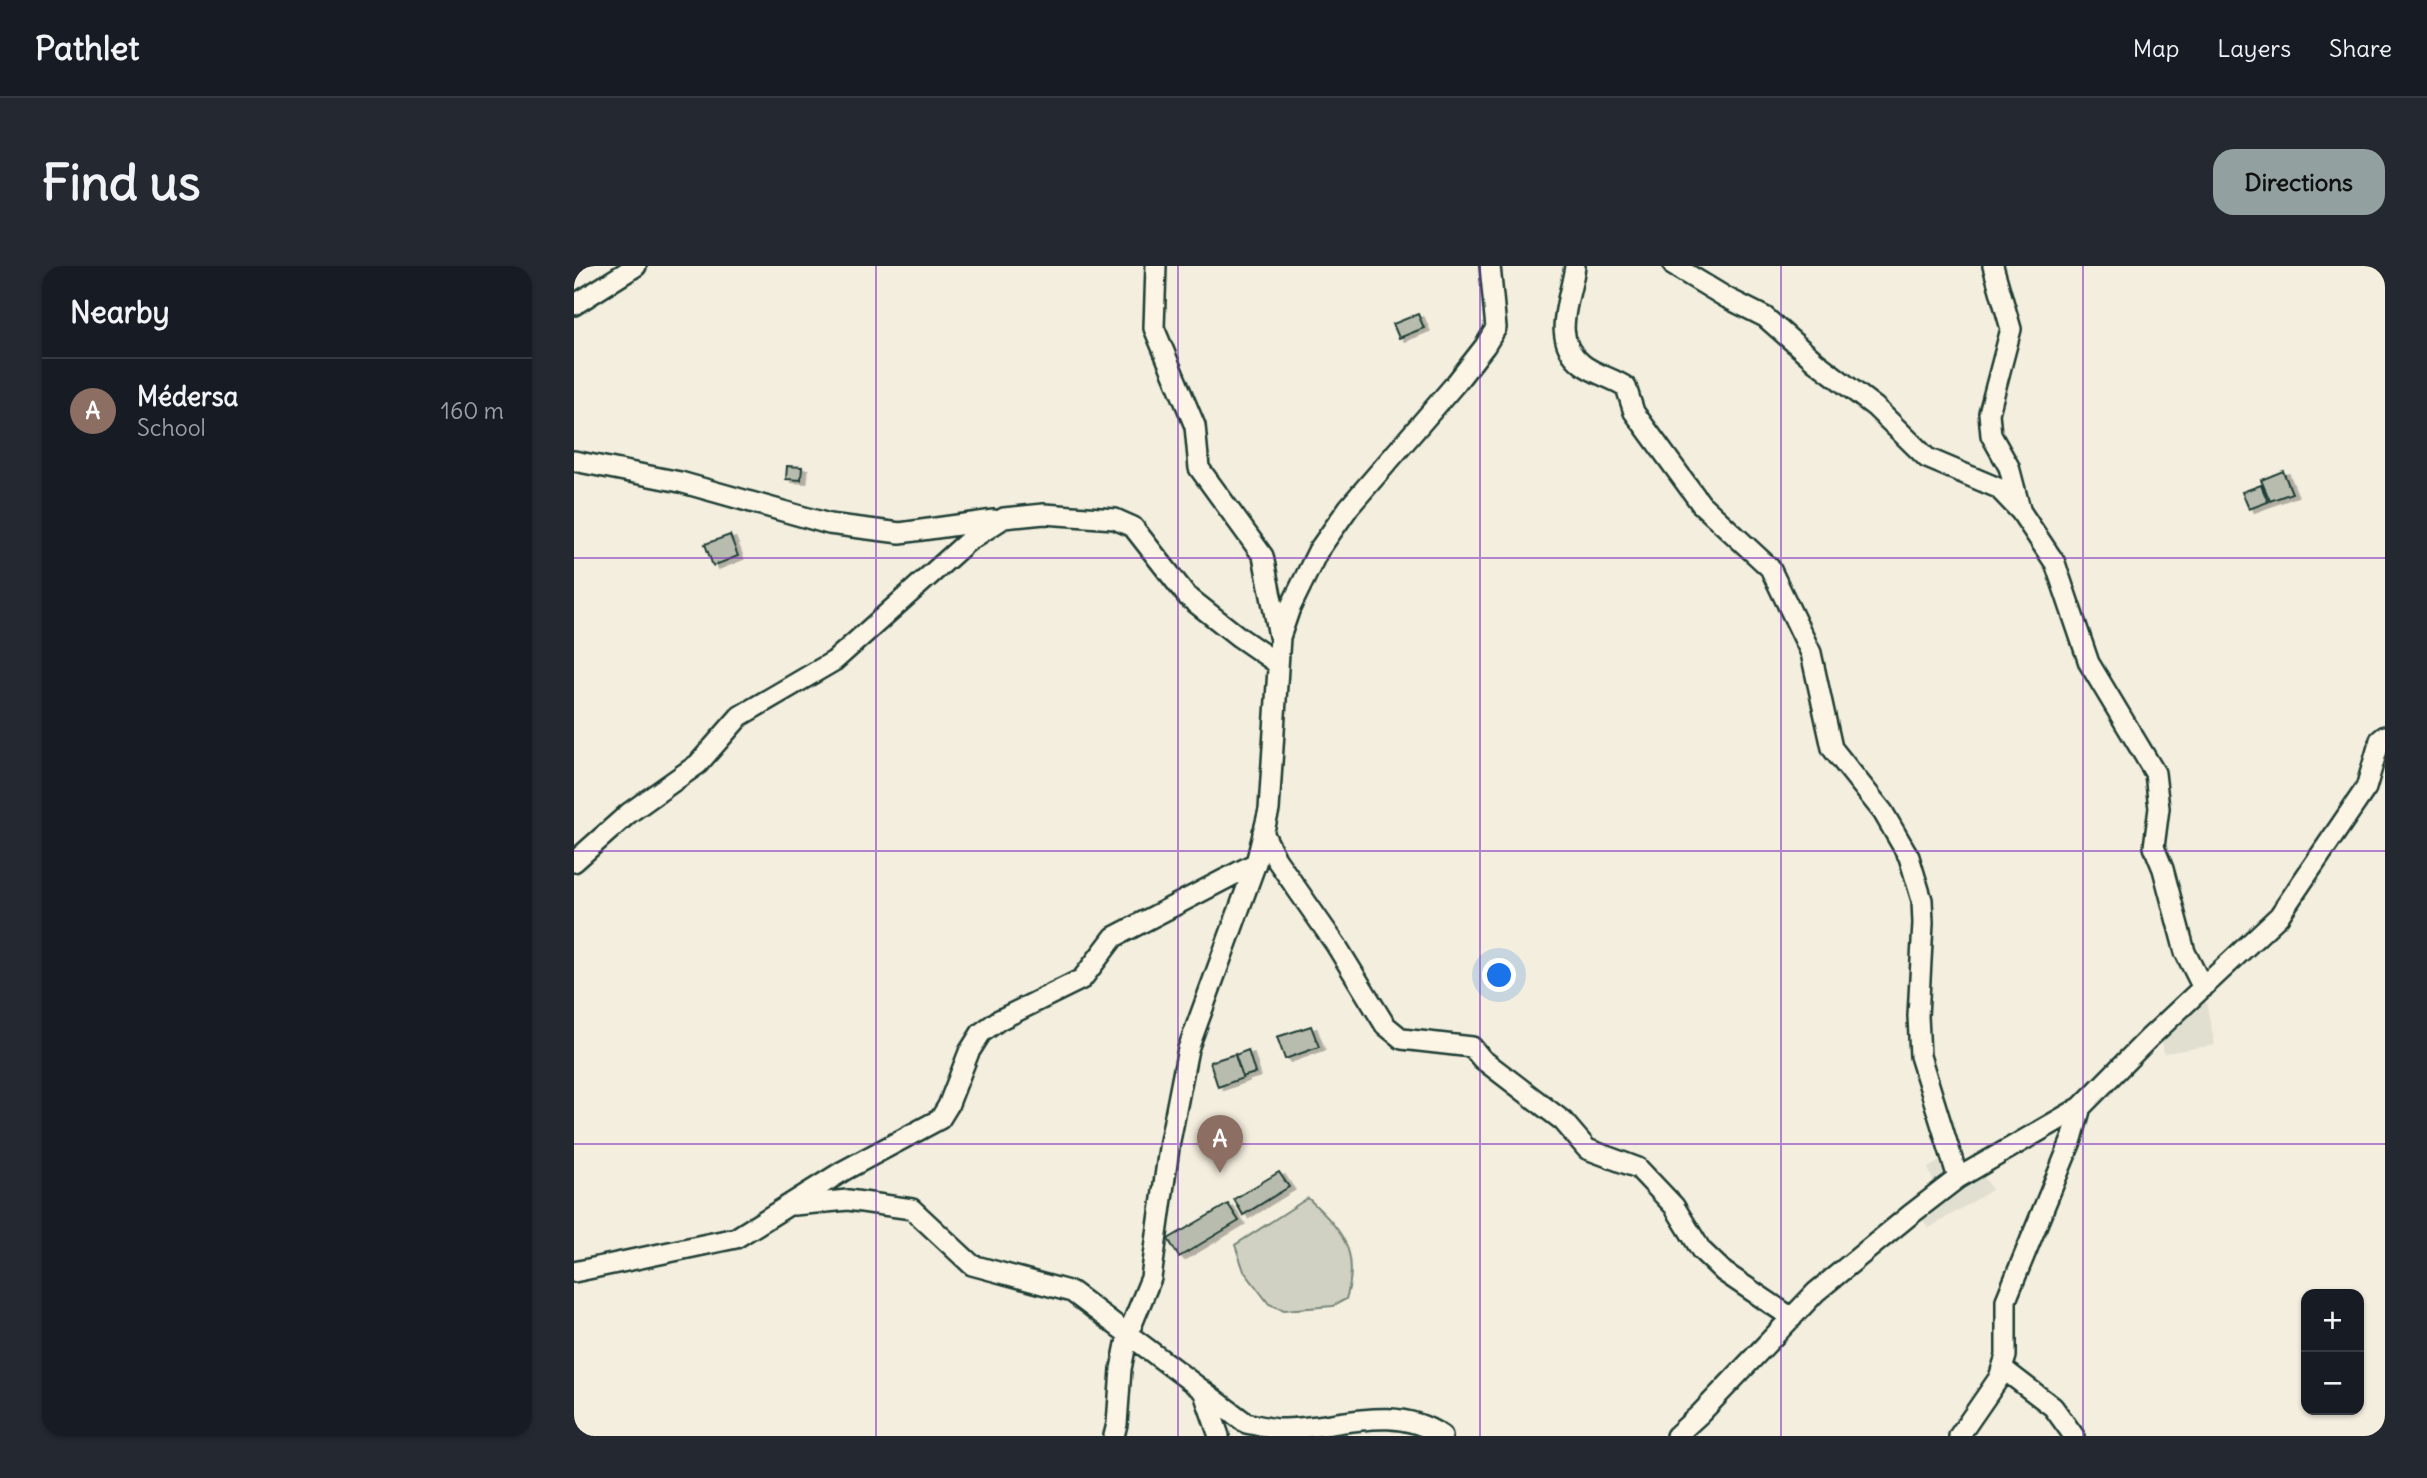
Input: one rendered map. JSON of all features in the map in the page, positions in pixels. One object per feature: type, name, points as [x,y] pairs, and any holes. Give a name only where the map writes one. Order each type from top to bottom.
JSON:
[{"type":"street","points":[[574,304],[636,266]]},
{"type":"street","points":[[1156,266],[1154,328],[1195,426],[1199,468],[1263,556],[1280,637]]},
{"type":"street","points":[[1114,1436],[1121,1369],[1128,1334],[1151,1278],[1170,1141],[1188,1049],[1256,863],[1269,810],[1280,637],[1290,608],[1326,540],[1349,507],[1456,383],[1496,328],[1490,266]]},
{"type":"street","points":[[1575,266],[1562,321],[1566,340],[1573,353],[1582,365],[1626,387],[1634,412],[1701,504],[1770,568],[1811,653],[1832,748],[1883,812],[1909,857],[1922,900],[1918,1016],[1920,1056],[1958,1178]]},
{"type":"street","points":[[1674,266],[1765,317],[1816,362],[1875,407],[1927,458],[1998,488],[2021,512],[2055,563],[2089,663],[2155,773],[2159,808],[2154,847],[2163,869],[2185,951],[2203,988]]},
{"type":"street","points":[[1993,266],[2011,329],[1989,413],[1991,435],[2009,467],[2021,512]]},
{"type":"street","points":[[574,461],[680,482],[829,524],[900,533],[1044,514],[1115,519],[1133,527],[1187,596],[1278,664]]},
{"type":"street","points":[[574,862],[629,813],[698,764],[740,716],[834,661],[967,542],[1004,518]]},
{"type":"street","points":[[1676,1436],[1816,1292],[1958,1178],[2081,1107],[2148,1039],[2279,916],[2366,788],[2381,740],[2385,736]]},
{"type":"street","points":[[1263,832],[1276,859],[1336,945],[1385,1025],[1402,1039],[1472,1047],[1482,1059],[1563,1121],[1587,1149],[1638,1168],[1674,1206],[1702,1251],[1724,1272],[1792,1318]]},
{"type":"street","points":[[574,1272],[736,1238],[843,1171],[940,1119],[948,1106],[969,1052],[981,1033],[999,1020],[1082,979],[1114,937],[1256,863]]},
{"type":"street","points":[[1959,1436],[1999,1378],[2006,1356],[2006,1300],[2072,1139],[2081,1107]]},
{"type":"street","points":[[790,1206],[848,1200],[912,1209],[972,1265],[1072,1293],[1246,1423],[1277,1429],[1386,1417],[1416,1422],[1442,1436]]},
{"type":"street","points":[[2002,1368],[2053,1407],[2074,1436]]},
{"type":"street","points":[[1204,1394],[1219,1436]]},
{"type":"shaded area","points":[[2203,988],[2215,1045],[2164,1053],[2160,1028]]},
{"type":"shaded area","points":[[1952,1154],[1958,1177],[1978,1166],[1992,1190],[1929,1228],[1915,1211],[1938,1193],[1928,1168]]},
{"type":"shaded area","points":[[1308,1198],[1330,1220],[1345,1242],[1351,1267],[1350,1282],[1346,1299],[1333,1306],[1284,1310],[1269,1304],[1244,1271],[1235,1245]]},
{"type":"building","points":[[1418,314],[1424,328],[1399,338],[1393,324]]},
{"type":"building","points":[[787,466],[802,467],[801,480],[786,479]]},
{"type":"building","points":[[2283,471],[2292,493],[2270,501],[2261,480]]},
{"type":"building","points":[[2261,485],[2268,502],[2249,509],[2242,492]]},
{"type":"building","points":[[730,535],[738,556],[713,566],[705,544]]},
{"type":"building","points":[[1311,1026],[1319,1047],[1285,1059],[1277,1037]]},
{"type":"building","points":[[1248,1050],[1255,1073],[1242,1077],[1235,1055]]},
{"type":"building","points":[[1235,1054],[1243,1078],[1218,1087],[1210,1062]]},
{"type":"building","points":[[1279,1172],[1289,1187],[1243,1215],[1234,1199]]},
{"type":"building","points":[[1228,1204],[1239,1221],[1179,1257],[1168,1239]]},
{"type":"place","name":"Médersa","points":[[1220,1173]]}]
